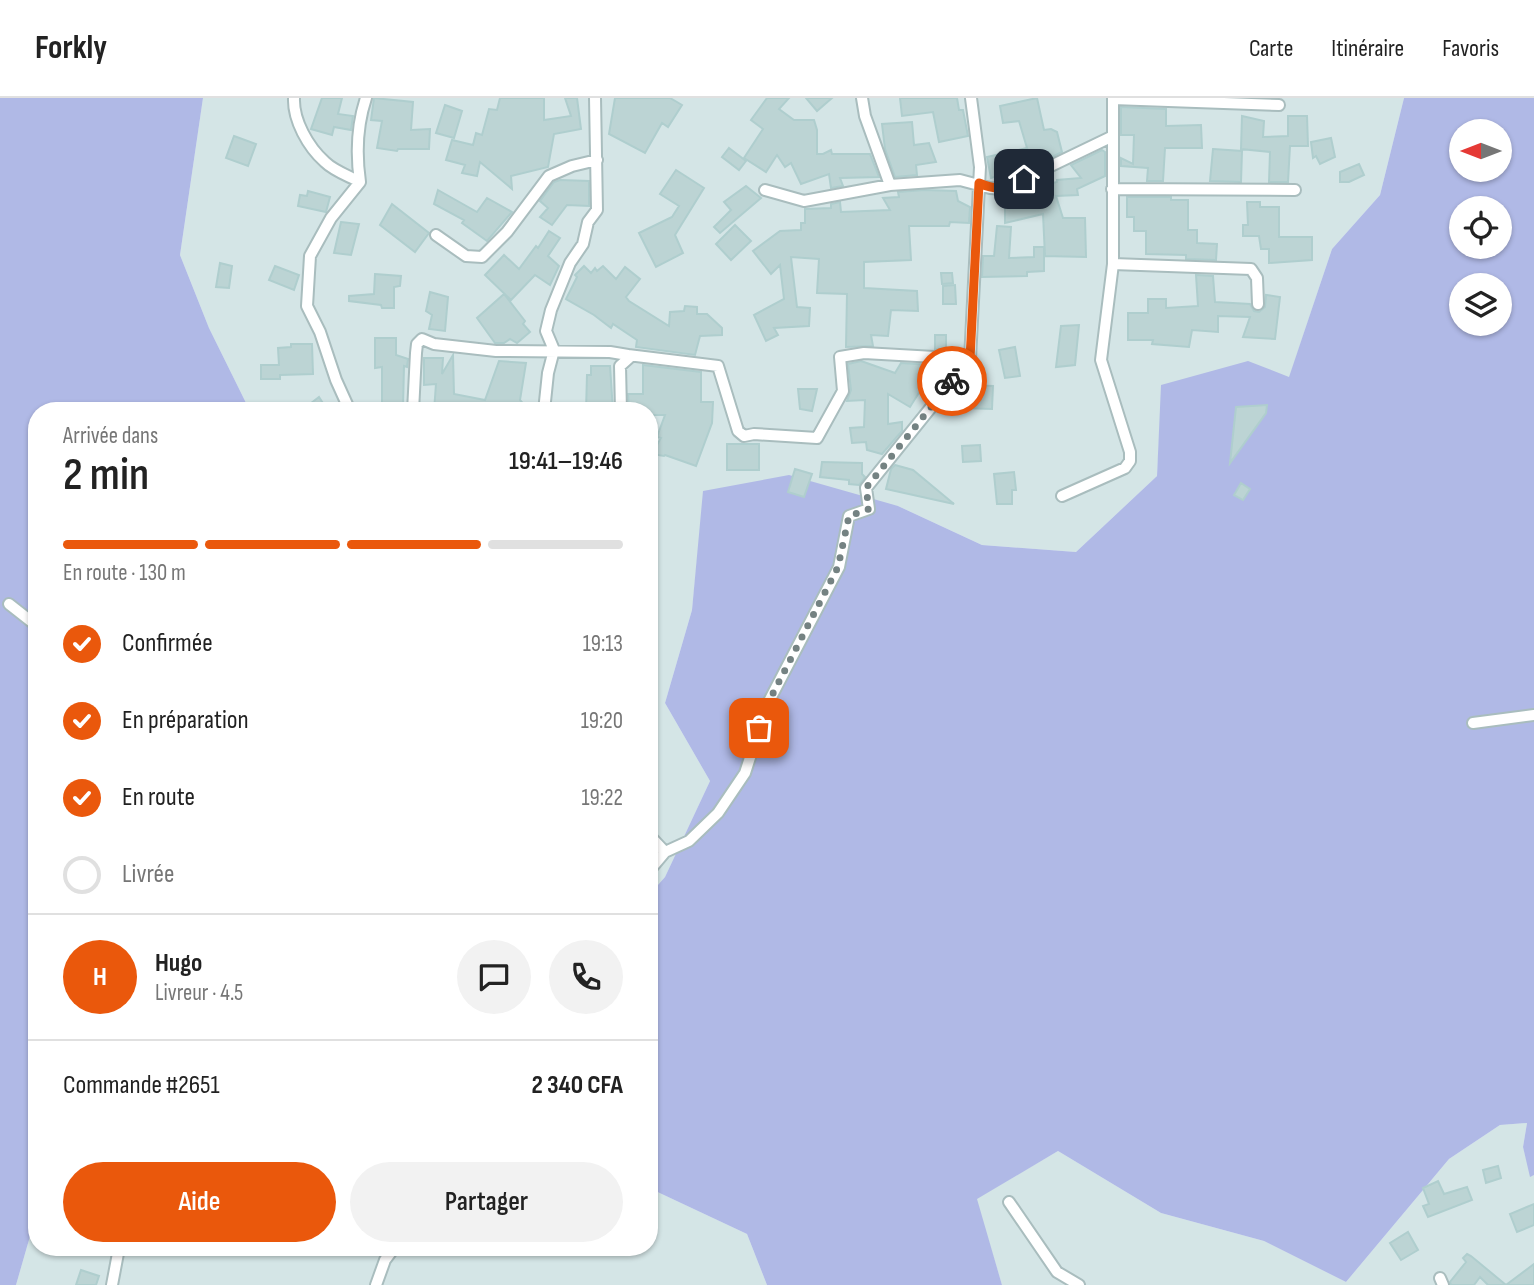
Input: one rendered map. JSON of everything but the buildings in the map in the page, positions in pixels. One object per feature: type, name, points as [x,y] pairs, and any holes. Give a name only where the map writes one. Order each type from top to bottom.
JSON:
[{"type":"street","points":[[294,98],[293,112],[309,142],[326,163],[360,182]]},
{"type":"street","points":[[345,402],[320,332],[307,306],[310,256],[331,218],[360,182],[357,163],[359,127],[366,98]]},
{"type":"street","points":[[545,402],[554,350],[546,331],[551,310],[570,263],[583,244],[588,222],[597,210],[595,98]]},
{"type":"street","points":[[862,98],[865,116],[890,185]]},
{"type":"street","points":[[658,860],[665,852],[689,841],[718,813],[745,773],[767,705],[838,567],[849,516],[869,509],[866,488],[970,359],[979,183],[979,156],[972,98]]},
{"type":"street","points":[[1062,496],[1125,468],[1130,461],[1130,452],[1101,360],[1113,264],[1113,98],[1279,105]]},
{"type":"street","points":[[765,190],[804,201],[890,185],[960,180],[1003,190],[1111,137]]},
{"type":"street","points":[[436,235],[466,256],[482,257],[507,232],[549,176],[572,166],[597,160]]},
{"type":"street","points":[[1112,189],[1295,190]]},
{"type":"street","points":[[1113,264],[1251,269],[1256,278],[1258,304]]},
{"type":"street","points":[[414,402],[417,344],[422,339],[434,344],[478,349],[628,355],[718,366],[738,431],[744,436],[754,434],[817,438],[843,391],[840,356],[864,353],[970,359]]},
{"type":"street","points":[[621,402],[620,366],[629,358],[628,355]]},
{"type":"street","points":[[9,604],[28,619]]},
{"type":"street","points":[[1473,723],[1534,715]]},
{"type":"street","points":[[658,845],[665,852]]},
{"type":"street","points":[[1009,1202],[1057,1272],[1079,1285]]},
{"type":"street","points":[[112,1285],[117,1256]]},
{"type":"street","points":[[376,1285],[388,1256]]},
{"type":"shaded area","points":[[0,98],[203,98],[180,255],[209,328],[246,402],[28,402],[28,1243],[16,1285],[0,1285]]},
{"type":"shaded area","points":[[203,98],[1404,98],[1380,195],[1332,249],[1289,378],[1162,385],[1157,476],[1076,552],[982,545],[898,506],[704,491],[692,610],[665,703],[710,781],[665,877],[658,885],[658,402],[246,402],[209,328],[180,255]]},
{"type":"shaded area","points":[[1404,98],[1534,98],[1534,1175],[1530,1177],[1523,1147],[1527,1123],[1500,1125],[1449,1159],[1346,1282],[1264,1241],[1161,1213],[1058,1151],[977,1199],[1002,1285],[767,1285],[747,1234],[658,1192],[658,885],[665,877],[710,781],[665,703],[692,610],[703,491],[789,475],[898,506],[982,545],[1076,552],[1157,476],[1161,385],[1248,361],[1289,377],[1332,249],[1380,195]]},
{"type":"shaded area","points":[[1527,1123],[1523,1147],[1531,1176],[1534,1175],[1534,1285],[1002,1285],[976,1199],[1058,1151],[1161,1213],[1264,1241],[1346,1282],[1449,1159],[1500,1125]]},
{"type":"shaded area","points":[[658,1192],[747,1234],[767,1285],[16,1285],[28,1243],[28,1256],[658,1256]]},
{"type":"way so far","points":[[759,728],[767,705],[838,567],[849,516],[869,509],[866,488],[952,381]]},
{"type":"route","points":[[952,381],[970,359],[979,183],[1003,190],[1024,179]]}]
